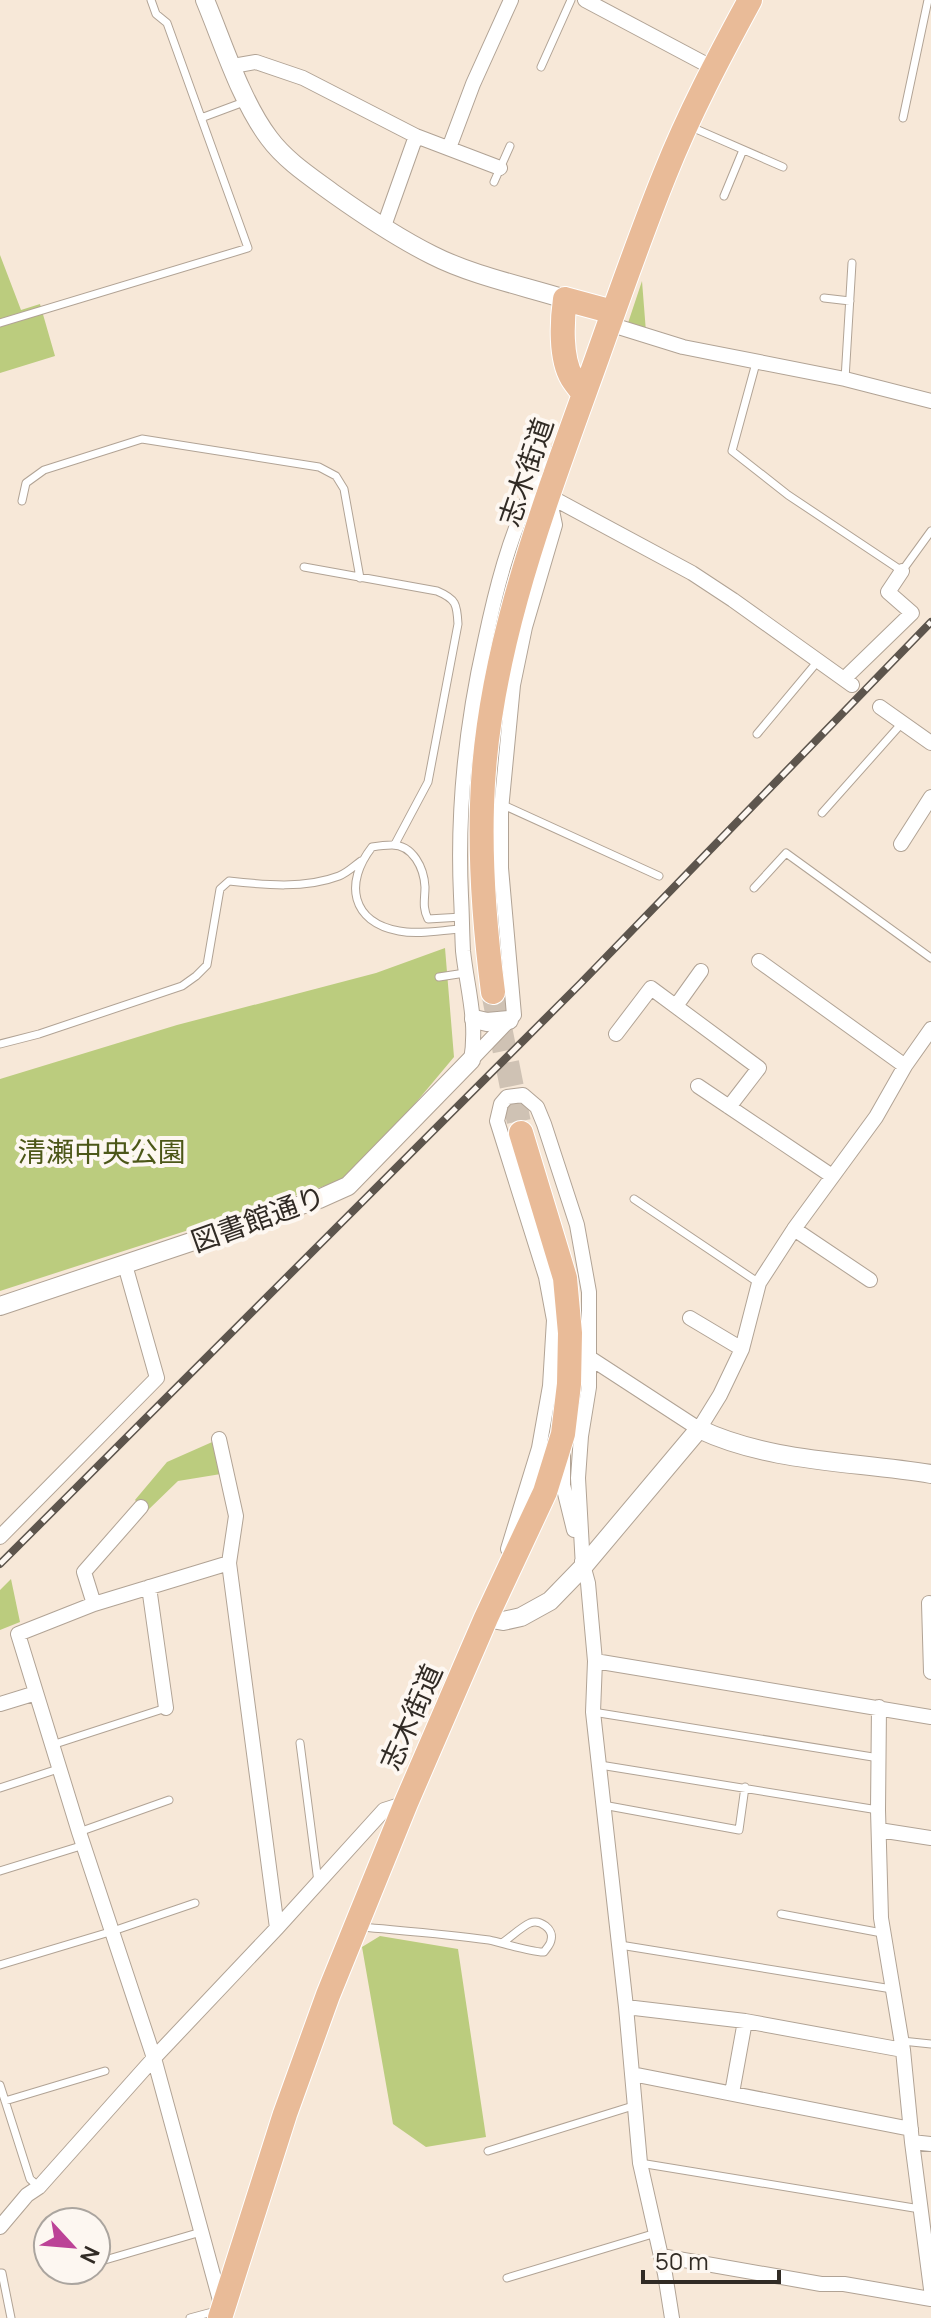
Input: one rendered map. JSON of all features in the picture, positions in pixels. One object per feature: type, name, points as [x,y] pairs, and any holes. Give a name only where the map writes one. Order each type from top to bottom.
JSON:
[{"type":"main road","name":"志木街道","points":[[493,992],[485,929],[482,803],[489,736],[510,621],[573,425],[666,172],[713,68],[750,0]]},
{"type":"main road","points":[[584,394],[570,376],[563,344],[565,299],[611,318]]},
{"type":"main road","name":"志木街道","points":[[221,2314],[285,2114],[356,1926],[406,1803],[545,1492],[563,1434],[569,1384],[570,1333],[565,1278],[521,1133]]},
{"type":"street","points":[[205,0],[248,101],[269,138],[300,170],[433,256],[565,299]]},
{"type":"street","points":[[449,148],[473,84],[511,0]]},
{"type":"street","points":[[585,0],[713,68]]},
{"type":"street","points":[[233,66],[256,62],[303,78],[416,136],[449,148],[497,175]]},
{"type":"street","points":[[384,226],[416,136]]},
{"type":"street","points":[[611,318],[683,347],[845,379],[931,401]]},
{"type":"street","points":[[471,1060],[474,1019],[462,923],[462,792],[467,733],[495,592],[512,537],[533,487],[573,425]]},
{"type":"street","points":[[549,496],[692,573],[849,681],[912,613],[888,592],[902,571]]},
{"type":"street","points":[[471,1060],[514,1015],[501,868],[501,804],[513,685],[525,627],[555,525],[549,496]]},
{"type":"street","points":[[880,707],[931,743]]},
{"type":"street","points":[[901,844],[931,797]]},
{"type":"street","points":[[759,961],[905,1066]]},
{"type":"street","points":[[676,1006],[701,971]]},
{"type":"street","points":[[616,1034],[651,988],[759,1068],[729,1107]]},
{"type":"street","points":[[474,1019],[487,1022],[509,1020]]},
{"type":"street","points":[[583,1567],[578,1478],[590,1358],[589,1292],[577,1225],[537,1107],[523,1095],[507,1097],[501,1104],[497,1121],[546,1277],[554,1320],[550,1386],[539,1448],[491,1608],[503,1621],[521,1617],[550,1601],[583,1567],[699,1429],[720,1395],[742,1349],[759,1283],[794,1229],[876,1117],[905,1066],[931,1029]]},
{"type":"street","name":"図書館通り","points":[[0,1306],[319,1199],[348,1186],[390,1137],[471,1060]]},
{"type":"street","points":[[698,1086],[832,1176]]},
{"type":"street","points":[[794,1229],[870,1280]]},
{"type":"street","points":[[0,1537],[157,1378],[125,1265]]},
{"type":"street","points":[[690,1318],[742,1349]]},
{"type":"street","points":[[590,1358],[699,1429],[721,1439],[773,1454],[931,1474]]},
{"type":"street","points":[[563,1434],[563,1485],[588,1583],[595,1661],[593,1712],[640,2163],[672,2318]]},
{"type":"street","points":[[219,1439],[236,1516],[229,1563],[277,1928]]},
{"type":"street","points":[[94,1604],[84,1572],[141,1507]]},
{"type":"street","points":[[221,2314],[203,2231],[154,2058],[18,1634],[94,1604],[229,1563]]},
{"type":"street","points":[[149,1587],[166,1708]]},
{"type":"street","points":[[931,1604],[931,1672]]},
{"type":"street","points":[[595,1661],[931,1717]]},
{"type":"street","points":[[0,1704],[36,1693]]},
{"type":"street","points":[[879,1707],[881,1918],[903,2046],[931,2289]]},
{"type":"street","points":[[0,2227],[384,1810],[406,1803]]},
{"type":"street","points":[[879,1830],[931,1838]]},
{"type":"street","points":[[626,2007],[745,2021],[903,2046]]},
{"type":"street","points":[[732,2093],[745,2021]]},
{"type":"street","points":[[632,2074],[732,2093],[912,2135],[931,2144]]},
{"type":"street","points":[[661,2256],[821,2284],[844,2284],[931,2299]]},
{"type":"lane","points":[[0,323],[248,248],[167,23],[156,14],[151,0]]},
{"type":"lane","points":[[541,67],[571,0]]},
{"type":"lane","points":[[903,118],[928,0]]},
{"type":"lane","points":[[201,118],[248,101]]},
{"type":"lane","points":[[687,125],[783,167]]},
{"type":"lane","points":[[497,175],[510,146]]},
{"type":"lane","points":[[724,196],[743,150]]},
{"type":"lane","points":[[845,379],[852,263]]},
{"type":"lane","points":[[824,298],[850,301]]},
{"type":"lane","points":[[756,363],[732,451],[788,495],[902,571],[931,531]]},
{"type":"lane","points":[[22,501],[26,483],[44,470],[142,439],[319,467],[336,476],[344,489],[360,578]]},
{"type":"lane","points":[[304,567],[437,591],[448,596],[457,606],[458,624],[428,782],[395,844]]},
{"type":"lane","points":[[757,734],[818,661]]},
{"type":"lane","points":[[822,813],[902,723]]},
{"type":"lane","points":[[501,804],[659,876]]},
{"type":"lane","points":[[0,1044],[182,986],[207,965],[220,889],[229,881],[264,885],[317,882],[342,875],[361,861],[372,847],[395,844],[414,854],[423,871],[423,909],[428,919],[462,923]]},
{"type":"lane","points":[[754,888],[786,853],[931,958]]},
{"type":"lane","points":[[361,861],[355,886],[358,906],[374,922],[399,931],[462,923]]},
{"type":"lane","points":[[439,977],[466,973]]},
{"type":"lane","points":[[634,1199],[759,1283]]},
{"type":"lane","points":[[52,1745],[166,1708]]},
{"type":"lane","points":[[593,1712],[879,1758]]},
{"type":"lane","points":[[300,1743],[318,1884]]},
{"type":"lane","points":[[598,1764],[878,1810]]},
{"type":"lane","points":[[0,1788],[61,1769]]},
{"type":"lane","points":[[602,1804],[739,1830],[745,1787]]},
{"type":"lane","points":[[0,1871],[169,1800]]},
{"type":"lane","points":[[0,1965],[195,1903]]},
{"type":"lane","points":[[781,1914],[884,1933]]},
{"type":"lane","points":[[356,1926],[457,1935],[539,1953],[544,1952],[551,1941],[551,1932],[540,1923],[531,1923],[502,1943]]},
{"type":"lane","points":[[619,1945],[894,1990]]},
{"type":"lane","points":[[903,2046],[931,2044]]},
{"type":"lane","points":[[5,2101],[105,2071]]},
{"type":"lane","points":[[0,2085],[30,2179],[39,2187]]},
{"type":"lane","points":[[488,2151],[633,2106]]},
{"type":"lane","points":[[640,2163],[922,2209]]},
{"type":"lane","points":[[112,2258],[203,2231]]},
{"type":"lane","points":[[507,2278],[656,2233]]},
{"type":"lane","points":[[0,2273],[11,2318]]},
{"type":"lane","points":[[190,2318],[221,2314]]},
{"type":"green space","points":[[0,255],[21,310],[40,304],[55,356],[0,373]]},
{"type":"green space","points":[[642,281],[646,332],[628,323]]},
{"type":"green space","name":"清瀬中央公園","points":[[445,948],[454,1057],[408,1112],[343,1180],[0,1291],[0,1079],[177,1025],[376,973]]},
{"type":"green space","points":[[219,1439],[227,1473],[178,1481],[146,1512],[135,1500],[167,1462]]},
{"type":"green space","points":[[11,1579],[20,1622],[0,1630],[0,1590]]},
{"type":"green space","points":[[380,1936],[458,1949],[486,2137],[426,2147],[393,2124],[362,1947]]},
{"type":"tunnel","points":[[493,992],[521,1133]]},
{"type":"railway","points":[[0,1564],[581,983],[931,622]]}]
